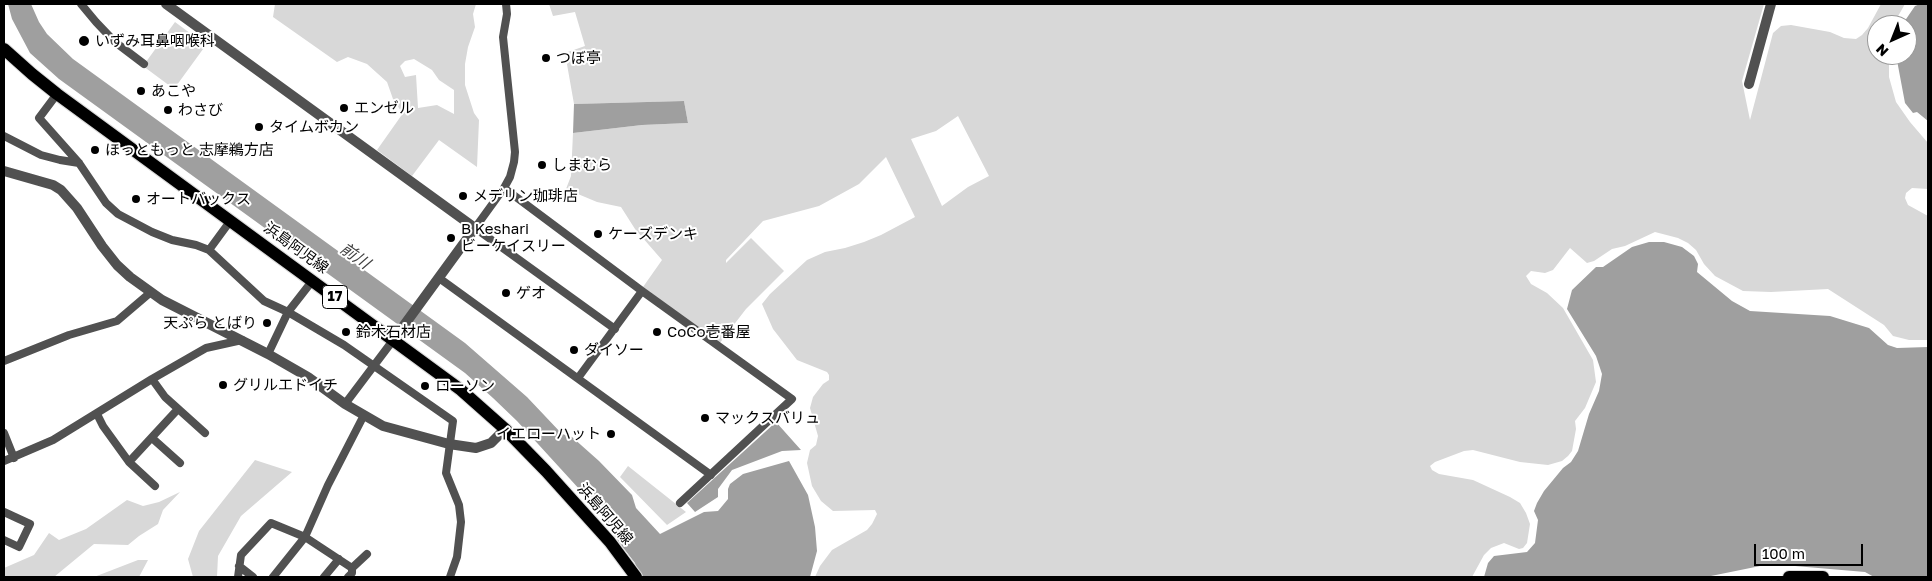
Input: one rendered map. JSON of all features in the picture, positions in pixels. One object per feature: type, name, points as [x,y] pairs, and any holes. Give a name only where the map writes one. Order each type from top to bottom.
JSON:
[{"type":"main road","name":"浜島阿児線","points":[[4,49],[57,94],[313,280],[396,336],[461,390],[505,429],[610,542],[636,577]]},
{"type":"main road","points":[[1789,577],[1823,577]]},
{"type":"street","points":[[81,4],[115,42],[144,64]]},
{"type":"street","points":[[166,4],[615,329]]},
{"type":"street","points":[[345,404],[375,366],[504,188],[513,170],[515,152],[503,38],[506,4]]},
{"type":"street","points":[[1749,84],[1771,4]]},
{"type":"street","points":[[57,94],[39,118],[80,163],[106,203],[118,214],[172,240],[209,250],[264,301],[288,312],[344,344],[453,421],[446,473],[459,505],[460,522],[456,557],[450,577]]},
{"type":"street","points":[[4,136],[41,155],[80,163]]},
{"type":"street","points":[[4,171],[54,185],[77,208],[102,246],[117,264],[130,277],[151,292],[180,310],[242,340],[308,377],[345,404],[383,426],[449,444],[476,448],[486,446],[505,429]]},
{"type":"street","points":[[504,188],[642,291],[792,399],[680,503]]},
{"type":"street","points":[[209,250],[231,220]]},
{"type":"street","points":[[439,278],[711,475]]},
{"type":"street","points":[[268,354],[288,312],[313,280]]},
{"type":"street","points":[[578,378],[642,291]]},
{"type":"street","points":[[4,361],[69,335],[116,321],[151,292]]},
{"type":"street","points":[[4,461],[53,440],[206,348],[242,340]]},
{"type":"street","points":[[152,379],[165,397],[205,433]]},
{"type":"street","points":[[129,462],[178,409]]},
{"type":"street","points":[[98,414],[103,426],[129,462],[155,486]]},
{"type":"street","points":[[273,577],[305,536],[328,485],[364,415]]},
{"type":"street","points":[[4,433],[14,458]]},
{"type":"street","points":[[152,438],[180,463]]},
{"type":"street","points":[[4,512],[30,524],[19,547],[4,540]]},
{"type":"street","points":[[238,577],[241,555],[271,523],[305,536],[352,568]]},
{"type":"street","points":[[348,577],[352,573],[352,568],[367,554]]},
{"type":"street","points":[[324,577],[339,559]]},
{"type":"street","points":[[239,566],[253,577]]},
{"type":"shaded area","points":[[8,4],[31,4],[47,34],[73,59],[465,343],[527,397],[562,434],[572,437],[599,461],[632,495],[636,508],[660,534],[704,512],[718,511],[728,499],[730,484],[743,474],[789,461],[808,495],[815,527],[817,551],[810,577],[641,577],[638,574],[635,563],[618,541],[602,514],[517,421],[493,398],[465,373],[59,79],[30,53],[12,19]]},
{"type":"shaded area","points":[[275,4],[476,4],[473,14],[475,27],[468,47],[465,64],[465,85],[474,113],[479,120],[477,167],[439,140],[412,176],[377,150],[401,116],[401,111],[393,99],[387,82],[367,64],[348,57],[337,62],[273,17]],"holes":[[[414,59],[432,70],[439,80],[454,90],[454,114],[437,105],[418,108],[416,75],[405,77],[400,66],[405,61]]]},
{"type":"shaded area","points":[[549,4],[1764,4],[1742,81],[1750,120],[1773,33],[1781,26],[1791,25],[1830,32],[1844,38],[1856,39],[1867,29],[1867,65],[1889,65],[1889,77],[1896,102],[1928,143],[1928,189],[1912,188],[1906,193],[1905,198],[1908,205],[1928,216],[1928,340],[1909,340],[1893,336],[1884,325],[1828,289],[1771,292],[1743,291],[1715,276],[1704,264],[1696,250],[1688,243],[1678,238],[1655,232],[1625,246],[1612,249],[1594,261],[1587,263],[1570,248],[1553,270],[1545,273],[1531,271],[1526,276],[1531,284],[1547,293],[1563,308],[1593,360],[1596,382],[1585,408],[1575,421],[1576,429],[1572,451],[1562,461],[1548,465],[1520,462],[1473,450],[1464,451],[1435,462],[1430,466],[1432,470],[1439,474],[1473,480],[1510,497],[1520,503],[1526,513],[1530,524],[1527,543],[1523,548],[1519,549],[1504,543],[1491,548],[1484,555],[1472,577],[815,577],[820,566],[832,550],[867,530],[877,514],[875,510],[833,511],[821,501],[812,486],[807,463],[810,450],[816,445],[818,436],[810,408],[813,397],[823,384],[829,380],[829,375],[827,372],[797,360],[773,329],[762,304],[770,294],[807,260],[825,252],[864,242],[915,217],[886,157],[859,184],[819,206],[763,221],[726,260],[726,263],[751,238],[784,271],[746,309],[719,344],[643,287],[662,260],[635,229],[621,207],[597,202],[566,189],[571,176],[573,133],[642,125],[688,123],[684,101],[574,104],[565,53],[585,46],[575,12],[553,16]],"holes":[[[958,116],[989,176],[968,187],[942,206],[911,139],[936,131]]]},
{"type":"shaded area","points":[[1881,4],[1905,4],[1899,15],[1875,15]]},
{"type":"shaded area","points":[[1928,4],[1928,121],[1917,112],[1913,113],[1905,103],[1898,65],[1917,65],[1917,15],[1909,15],[1915,6]]},
{"type":"shaded area","points":[[175,22],[206,45],[174,89],[143,66]]},
{"type":"shaded area","points":[[684,101],[688,123],[642,125],[573,133],[574,104]]},
{"type":"shaded area","points":[[1649,242],[1664,242],[1682,247],[1694,256],[1698,264],[1697,272],[1732,301],[1750,311],[1830,316],[1869,328],[1888,345],[1897,348],[1928,347],[1928,577],[1874,577],[1865,572],[1765,565],[1706,577],[1484,577],[1488,563],[1494,556],[1527,552],[1535,543],[1538,520],[1534,511],[1537,503],[1544,491],[1563,468],[1571,462],[1578,451],[1589,414],[1599,391],[1602,374],[1596,356],[1567,309],[1572,290],[1596,267],[1603,267],[1632,247]]},
{"type":"shaded area","points":[[776,422],[801,450],[782,451],[732,470],[718,489],[718,497],[695,512],[687,503]]},
{"type":"shaded area","points":[[255,460],[292,472],[241,516],[218,556],[217,577],[193,577],[188,559],[199,531]]},
{"type":"shaded area","points":[[628,466],[686,512],[667,525],[620,477]]},
{"type":"shaded area","points":[[180,492],[163,510],[158,524],[128,545],[94,544],[54,577],[4,577],[4,568],[34,555],[49,533],[59,540],[86,529],[127,500],[143,506],[159,502]]},
{"type":"shaded area","points":[[138,560],[148,560],[139,577],[94,577]]},
{"type":"place","name":"いずみ耳鼻咽喉科","points":[[84,41]]},
{"type":"place","name":"つぼ亭","points":[[546,58]]},
{"type":"place","name":"あこや","points":[[141,91]]},
{"type":"place","name":"エンゼル","points":[[344,108]]},
{"type":"place","name":"わさび","points":[[168,110]]},
{"type":"place","name":"タイムボカン","points":[[259,127]]},
{"type":"place","name":"ほっともっと 志摩鵜方店","points":[[95,150]]},
{"type":"place","name":"しまむら","points":[[542,165]]},
{"type":"place","name":"メデリン珈琲店","points":[[463,196]]},
{"type":"place","name":"オートバックス","points":[[136,199]]},
{"type":"place","name":"ケーズデンキ","points":[[598,234]]},
{"type":"place","name":"B Keshari ビーケイスリー","points":[[451,238]]},
{"type":"place","name":"ゲオ","points":[[506,293]]},
{"type":"place","name":"天ぷら とばり","points":[[267,323]]},
{"type":"place","name":"鈴木石材店","points":[[346,332]]},
{"type":"place","name":"CoCo壱番屋","points":[[657,332]]},
{"type":"place","name":"ダイソー","points":[[574,350]]},
{"type":"place","name":"グリルエドイチ","points":[[223,385]]},
{"type":"place","name":"ローソン","points":[[425,386]]},
{"type":"place","name":"マックスバリュ","points":[[705,418]]},
{"type":"place","name":"イエローハット","points":[[611,434]]},
{"type":"water label","name":"前川","points":[[355,256]]}]
